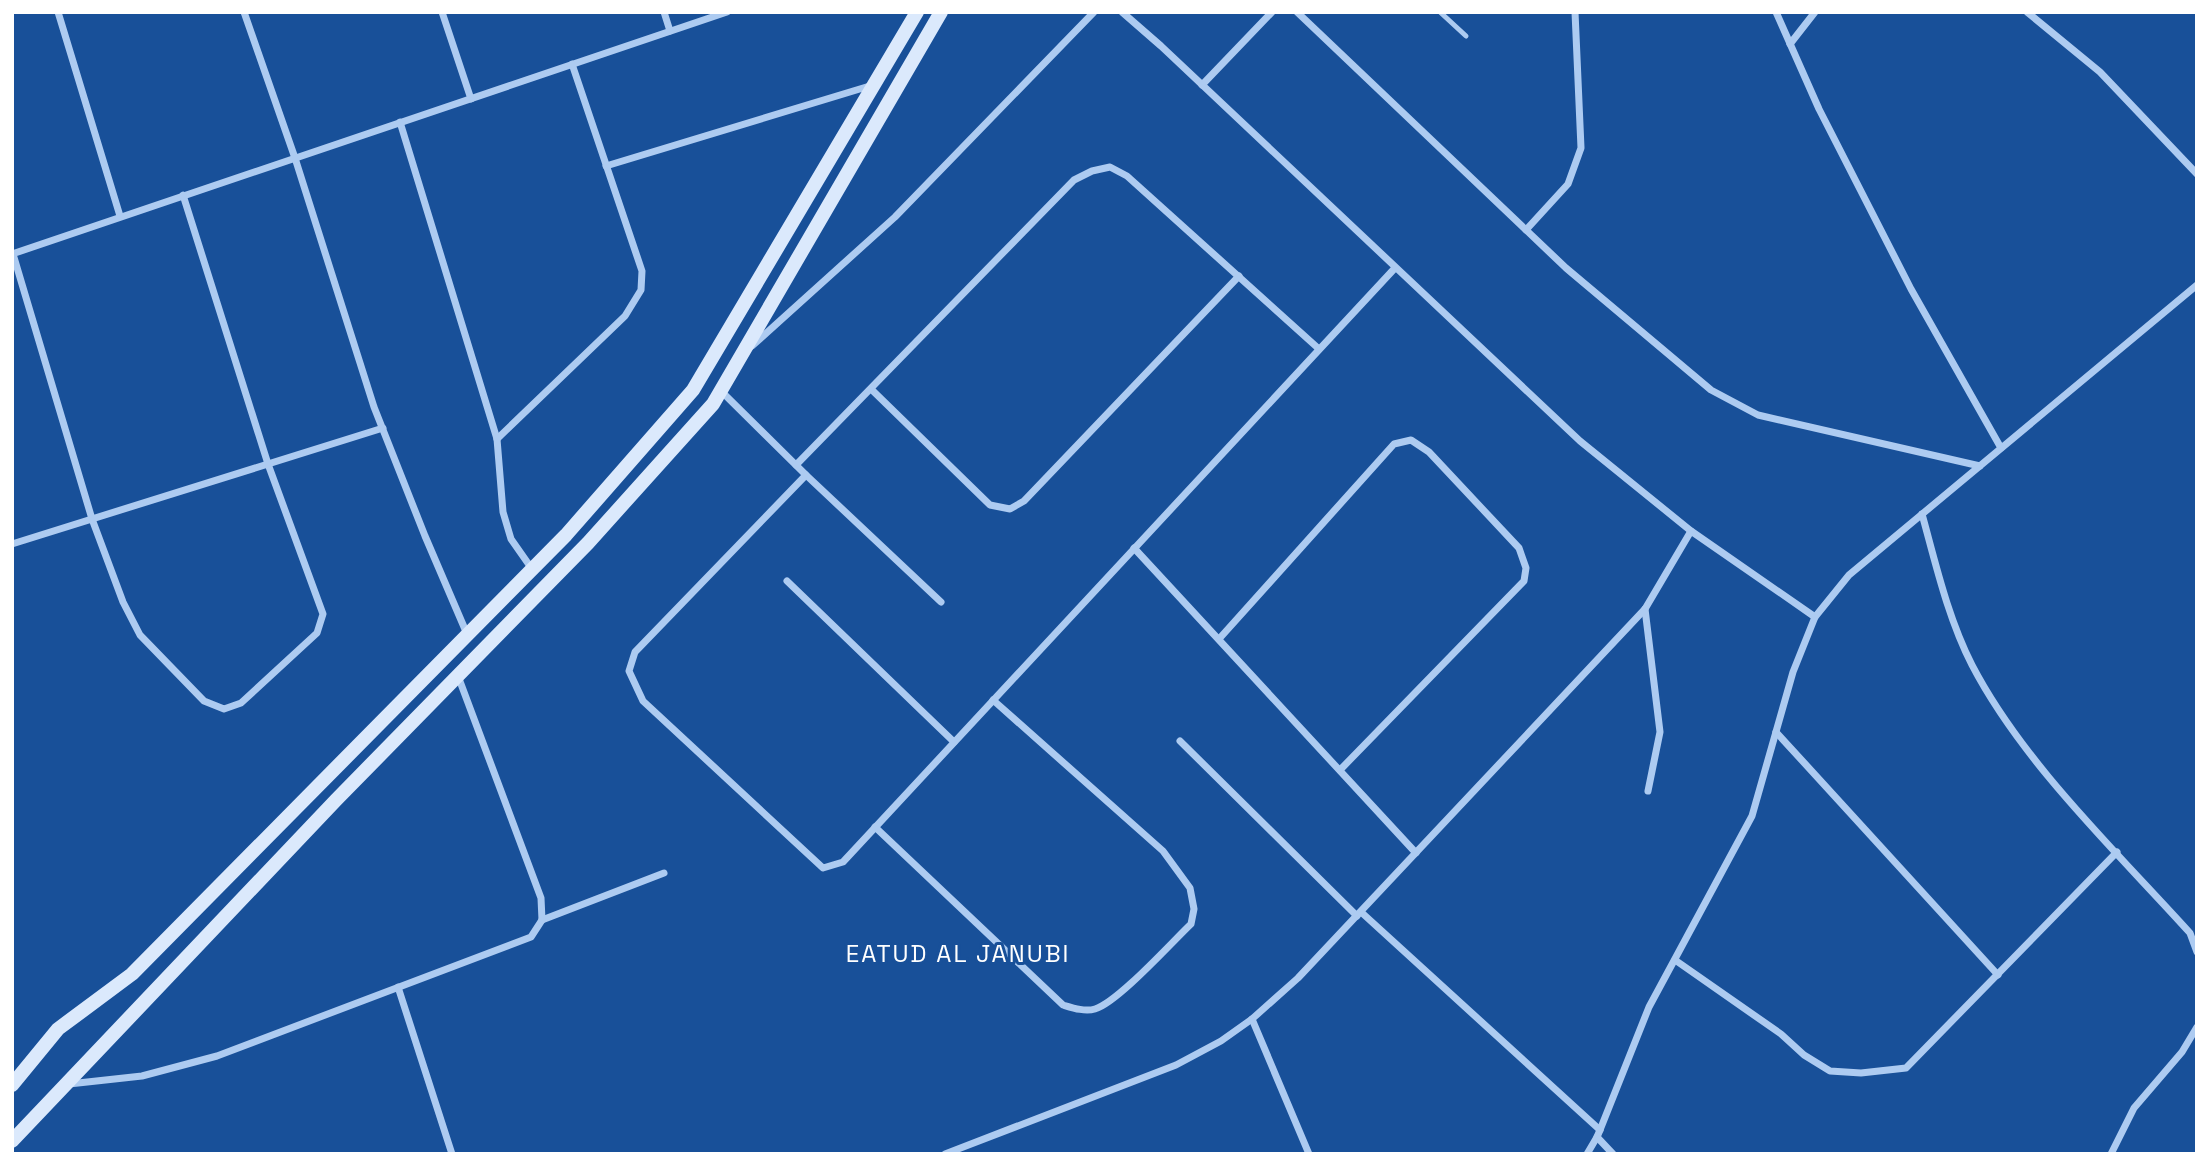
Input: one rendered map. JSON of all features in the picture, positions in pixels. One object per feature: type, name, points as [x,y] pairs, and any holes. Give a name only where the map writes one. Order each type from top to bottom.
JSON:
[{"type":"street","points":[[58,12],[120,216]]},
{"type":"street","points":[[244,12],[295,158],[383,428],[425,536],[468,635]]},
{"type":"street","points":[[442,12],[471,99]]},
{"type":"street","points":[[664,12],[670,31]]},
{"type":"street","points":[[183,195],[268,464],[323,614],[317,633],[241,703],[225,709],[204,701],[140,635],[123,602],[92,519],[13,254],[120,216],[727,12]]},
{"type":"street","points":[[12,1084],[58,1029],[131,974],[468,635],[566,535],[693,390],[916,12]]},
{"type":"street","points":[[12,1141],[336,800],[588,543],[713,404],[942,12]]},
{"type":"street","points":[[741,356],[895,217],[1094,12]]},
{"type":"street","points":[[1122,12],[1580,441],[1691,531],[1815,617]]},
{"type":"street","points":[[1202,85],[1272,12]]},
{"type":"street","points":[[1297,12],[1566,268],[1710,390],[1758,415],[1980,466]]},
{"type":"street","points":[[1526,230],[1568,184],[1581,148],[1575,12]]},
{"type":"street","points":[[1776,12],[1819,108],[1911,289],[2001,448]]},
{"type":"street","points":[[1790,44],[1815,12]]},
{"type":"street","points":[[2027,12],[2100,72],[2197,174]]},
{"type":"street","points":[[496,439],[625,316],[641,290],[642,271],[572,64]]},
{"type":"street","points":[[606,166],[874,84]]},
{"type":"street","points":[[400,122],[496,439],[503,512],[511,539],[532,569]]},
{"type":"street","points":[[796,465],[1074,180],[1092,171],[1110,167],[1127,176],[1319,349]]},
{"type":"street","points":[[806,475],[635,652],[629,671],[643,701],[823,868],[842,862],[1395,268]]},
{"type":"street","points":[[871,388],[990,505],[1010,509],[1024,501],[1239,276]]},
{"type":"street","points":[[1587,1154],[1599,1133],[1649,1007],[1752,816],[1793,672],[1815,617],[1849,575],[2197,285]]},
{"type":"street","points":[[720,391],[941,602]]},
{"type":"street","points":[[12,544],[383,428]]},
{"type":"street","points":[[1219,639],[1394,444],[1411,440],[1429,452],[1519,548],[1526,568],[1524,580],[1340,770]]},
{"type":"street","points":[[1922,514],[1952,618],[1972,665],[2003,717],[2047,775],[2190,933],[2197,952]]},
{"type":"street","points":[[945,1154],[1176,1065],[1221,1041],[1252,1019],[1298,978],[1645,609],[1691,531]]},
{"type":"street","points":[[1135,548],[1416,853]]},
{"type":"street","points":[[787,581],[954,742]]},
{"type":"street","points":[[1645,609],[1660,732],[1648,790]]},
{"type":"street","points":[[66,1084],[142,1076],[217,1056],[531,937],[542,920],[541,898],[458,676]]},
{"type":"street","points":[[875,827],[1063,1005],[1076,1010],[1095,1009],[1115,997],[1191,924],[1194,909],[1190,888],[1163,851],[993,700]]},
{"type":"street","points":[[1776,733],[1998,975]]},
{"type":"street","points":[[1180,741],[1359,914],[1599,1133],[1613,1154]]},
{"type":"street","points":[[1675,960],[1781,1034],[1804,1055],[1829,1070],[1861,1073],[1906,1068],[2117,852]]},
{"type":"street","points":[[542,920],[664,873]]},
{"type":"street","points":[[398,987],[452,1154]]},
{"type":"street","points":[[1252,1019],[1309,1154]]},
{"type":"street","points":[[2111,1154],[2134,1108],[2182,1052],[2197,1027]]},
{"type":"lane","points":[[1440,12],[1466,36]]},
{"type":"district","name":"EATUD AL JANUBI","points":[[958,953]]}]
